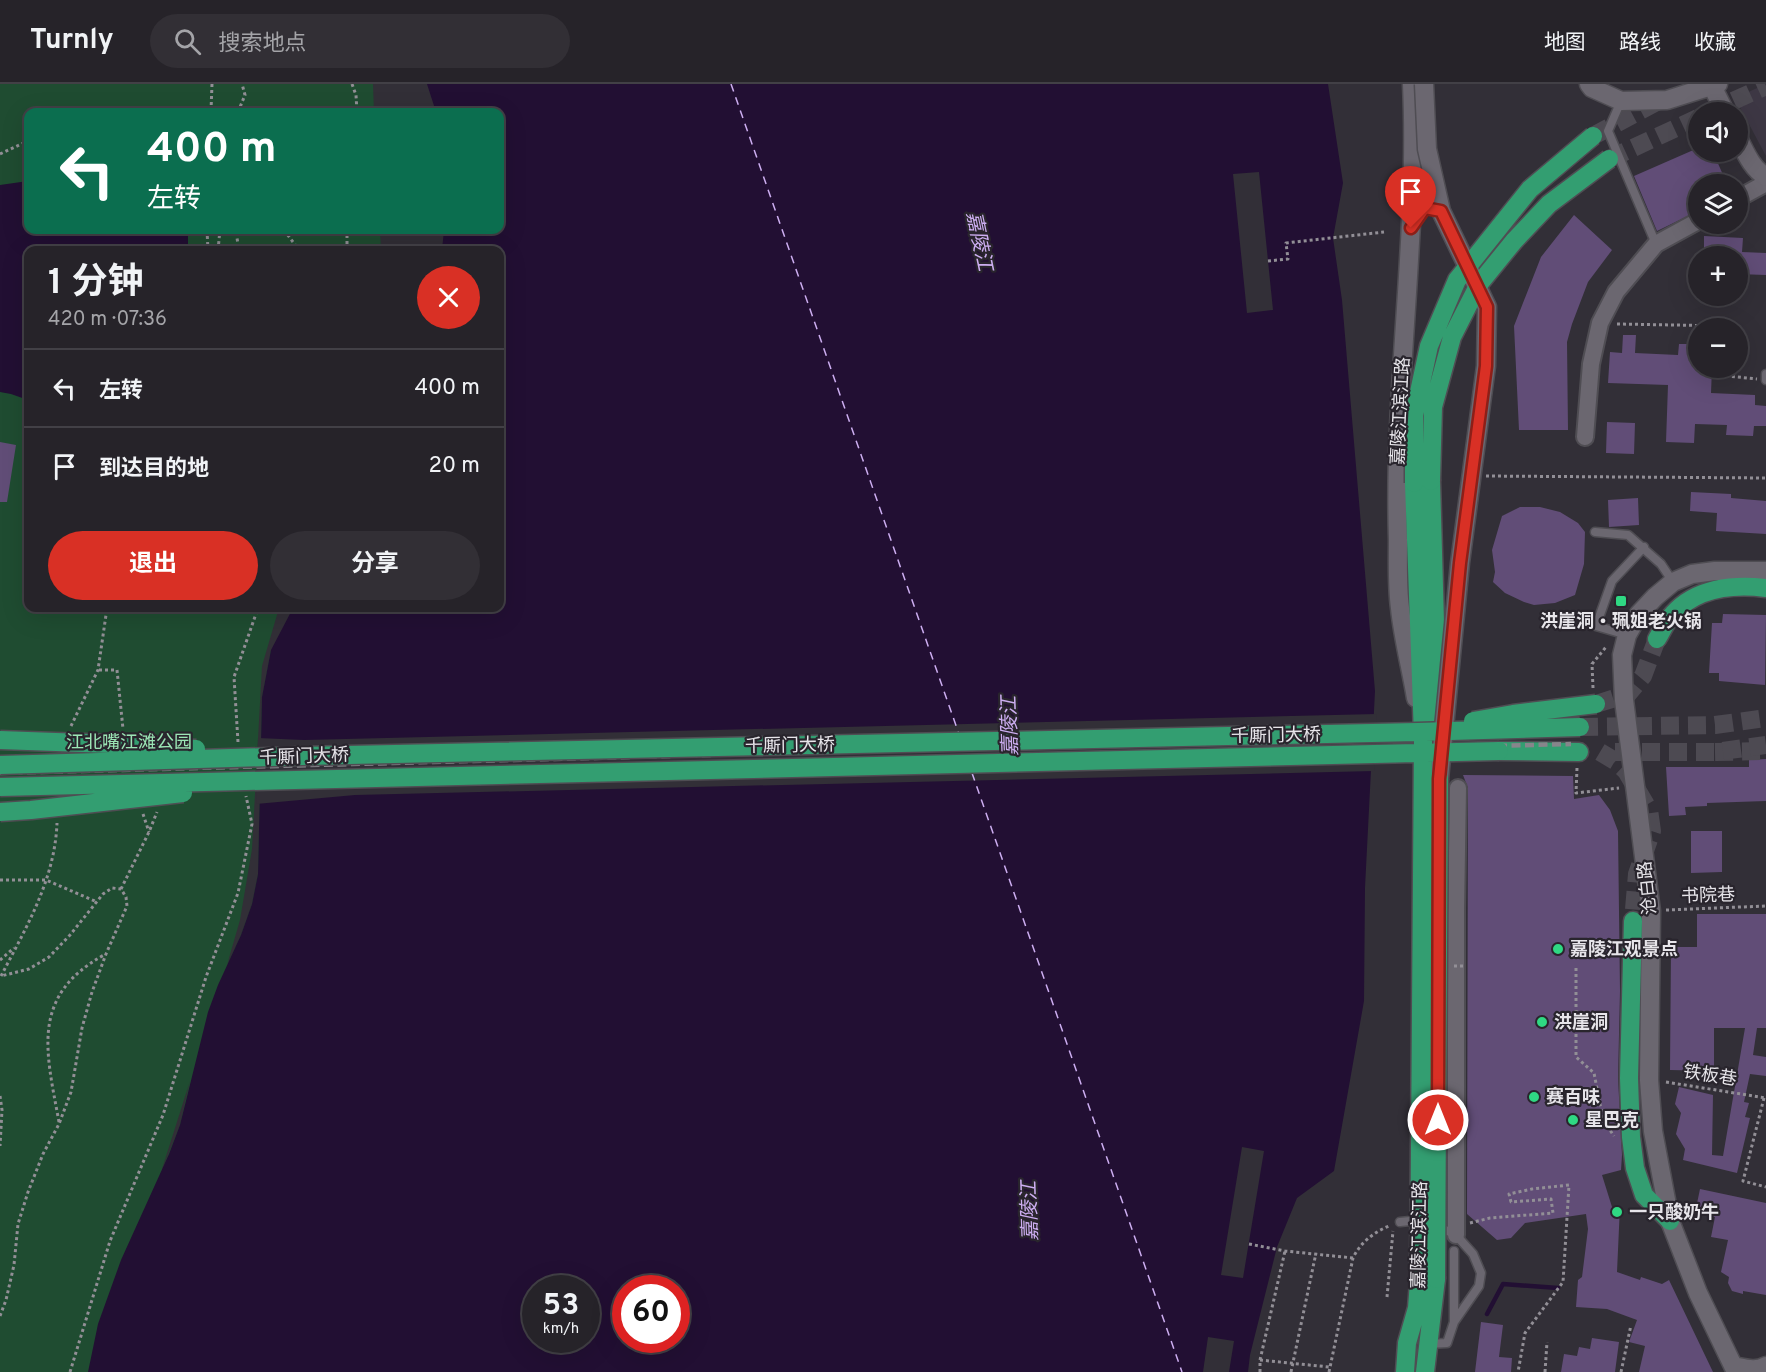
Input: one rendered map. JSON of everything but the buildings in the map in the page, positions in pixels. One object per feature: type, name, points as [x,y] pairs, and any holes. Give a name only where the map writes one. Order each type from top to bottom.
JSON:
[{"type":"main road","name":"嘉陵江滨江路","points":[[1412,84],[1415,132],[1396,491],[1400,608],[1420,734]]},
{"type":"main road","name":"嘉陵江滨江路","points":[[1424,84],[1427,149],[1441,211],[1487,307],[1486,366],[1460,563],[1439,779]]},
{"type":"main road","points":[[1589,84],[1592,88],[1621,101],[1667,100],[1715,85],[1721,102]]},
{"type":"main road","name":"嘉陵江滨江路","points":[[1425,1372],[1427,1281],[1414,415],[1429,346],[1457,280],[1530,189],[1593,136]]},
{"type":"main road","points":[[1748,158],[1758,172],[1766,177]]},
{"type":"main road","name":"嘉陵江滨江路","points":[[1405,1372],[1407,1343],[1427,1281],[1439,779],[1431,481],[1433,407],[1452,337],[1479,284],[1514,241],[1549,204],[1609,159]]},
{"type":"main road","points":[[1411,228],[1425,208],[1441,211]]},
{"type":"main road","name":"沧白路","points":[[1735,1369],[1698,1293],[1670,1221],[1653,1131],[1649,1080],[1651,911],[1622,675],[1622,655],[1627,635],[1639,614],[1673,582],[1692,574],[1715,571],[1766,571]]},
{"type":"main road","points":[[1657,639],[1672,615],[1685,603],[1707,591],[1745,586],[1766,588]]},
{"type":"main road","points":[[1420,734],[1595,699]]},
{"type":"main road","name":"千厮门大桥","points":[[0,765],[302,756],[1420,734],[1580,726]]},
{"type":"main road","points":[[0,740],[111,744],[302,756]]},
{"type":"main road","name":"千厮门大桥","points":[[0,787],[1499,750],[1578,760]]},
{"type":"main road","points":[[0,812],[304,780]]},
{"type":"main road","points":[[1633,921],[1629,1078],[1630,1137],[1635,1168],[1644,1195],[1670,1221]]},
{"type":"main road","points":[[1735,1369],[1766,1366]]},
{"type":"street","points":[[1748,193],[1766,183]]},
{"type":"street","points":[[1585,437],[1591,364],[1600,323],[1616,292],[1656,244],[1688,226]]},
{"type":"street","points":[[1455,1243],[1455,912],[1458,788]]},
{"type":"lane","points":[[1621,101],[1608,131],[1656,244]]},
{"type":"lane","points":[[1595,532],[1628,535],[1662,564],[1673,582]]},
{"type":"lane","points":[[1627,635],[1596,626],[1611,581],[1644,547]]},
{"type":"lane","points":[[1397,1222],[1424,1220],[1473,1254],[1481,1273],[1479,1286],[1454,1322],[1447,1343],[1427,1344]]},
{"type":"lane","points":[[1454,1322],[1455,1243]]},
{"type":"path","points":[[211,108],[212,84]]},
{"type":"path","points":[[240,108],[245,95],[242,84]]},
{"type":"path","points":[[352,84],[357,108]]},
{"type":"path","points":[[0,154],[24,143]]},
{"type":"path","points":[[1268,261],[1288,259],[1286,243],[1384,232]]},
{"type":"path","points":[[1600,323],[1688,325]]},
{"type":"path","points":[[1748,377],[1766,378]]},
{"type":"path","points":[[1476,476],[1766,478]]},
{"type":"path","points":[[239,750],[234,676],[257,612]]},
{"type":"path","points":[[1595,699],[1592,663],[1606,647]]},
{"type":"path","points":[[1578,760],[1576,793],[1630,787]]},
{"type":"path","points":[[70,1372],[110,1241],[163,1115],[207,977],[238,893],[252,824],[246,792]]},
{"type":"path","points":[[121,889],[149,832],[157,810]]},
{"type":"path","points":[[0,880],[46,880],[97,902]]},
{"type":"path","points":[[1,976],[29,969],[49,957],[103,894],[112,888],[121,889]]},
{"type":"path","points":[[0,1316],[14,1264],[18,1224],[43,1154],[59,1124],[71,1092],[82,1028],[92,992],[127,906],[126,897],[121,889]]},
{"type":"path","name":"书院巷","points":[[1651,911],[1766,906]]},
{"type":"path","points":[[0,960],[16,946]]},
{"type":"path","points":[[59,1124],[48,1060],[47,1041],[50,1020],[57,1000],[70,980],[86,965],[106,954]]},
{"type":"path","points":[[1450,966],[1463,966]]},
{"type":"path","points":[[1576,968],[1576,1057],[1594,1073],[1603,1120],[1615,1138]]},
{"type":"path","name":"铁板巷","points":[[1649,1080],[1765,1098]]},
{"type":"path","points":[[0,1096],[0,1146]]},
{"type":"path","points":[[1765,1098],[1743,1181],[1766,1187]]},
{"type":"path","points":[[1490,1218],[1553,1213],[1551,1200],[1511,1202],[1509,1194],[1569,1185],[1563,1282],[1525,1333],[1518,1372]]},
{"type":"path","points":[[1387,1297],[1397,1222]]},
{"type":"path","points":[[1329,1372],[1353,1258],[1376,1232]]},
{"type":"path","points":[[1249,1244],[1285,1251],[1353,1258]]},
{"type":"path","points":[[1260,1372],[1260,1360],[1285,1251]]},
{"type":"path","points":[[1291,1372],[1316,1254]]},
{"type":"path","points":[[1621,1372],[1631,1325]]},
{"type":"path","points":[[1545,1372],[1547,1342]]},
{"type":"path","points":[[1260,1360],[1329,1367]]},
{"type":"shaded area","points":[[1766,84],[1766,156],[1748,122],[1748,102],[1737,102],[1735,98]]},
{"type":"green space","name":"江北嘴江滩公园","points":[[0,84],[373,84],[374,108],[24,108],[24,234],[380,234],[381,246],[24,246],[24,612],[278,612],[262,666],[252,849],[240,920],[227,965],[252,904],[258,874],[262,697],[271,650],[478,612],[501,612],[684,1261],[683,1275],[612,1275],[612,1353],[627,1353],[631,1372],[0,1372]],"holes":[[[190,1081],[180,1125],[162,1169]]]},
{"type":"water","name":"嘉陵江","points":[[427,84],[1328,84],[1343,183],[1333,238],[1342,300],[1375,691],[1365,888],[1364,1001],[1334,1171],[1297,1198],[1277,1247],[1250,1355],[1248,1372],[88,1372],[98,1324],[121,1260],[180,1125],[208,1012],[252,904],[258,874],[262,697],[271,650],[291,612],[504,612],[504,246],[442,246],[444,234],[504,234],[504,108],[435,108]]},
{"type":"water","points":[[24,182],[24,234],[188,234],[188,246],[24,246],[24,399],[0,392],[0,185]]},
{"type":"pier","points":[[1259,172],[1273,310],[1247,313],[1233,174]]},
{"type":"pier","points":[[1377,714],[1374,771],[355,795],[256,804],[258,738],[304,740]]},
{"type":"pier","points":[[1242,1147],[1264,1151],[1243,1278],[1221,1275]]},
{"type":"pier","points":[[1208,1337],[1234,1341],[1229,1372],[1203,1372]]},
{"type":"waterway","points":[[1487,1314],[1503,1284],[1558,1288]]},
{"type":"ferry route","points":[[731,84],[959,734]]},
{"type":"ferry route","points":[[972,773],[1182,1372]]},
{"type":"tunnel","points":[[1731,102],[1766,86]]},
{"type":"tunnel","points":[[1593,136],[1662,99]]},
{"type":"tunnel","points":[[1609,159],[1688,123]]},
{"type":"tunnel","points":[[1596,704],[1628,694],[1643,676],[1657,639]]},
{"type":"tunnel","points":[[1580,727],[1715,725],[1766,718]]},
{"type":"tunnel","points":[[1615,752],[1715,752],[1766,745]]},
{"type":"tunnel","points":[[1715,752],[1766,751]]},
{"type":"tunnel","points":[[1600,752],[1626,771],[1649,810],[1652,831],[1637,874],[1633,921]]},
{"type":"railway","points":[[0,773],[1571,733]]},
{"type":"railway","points":[[0,784],[1571,744]]},
{"type":"place","name":"洪崖洞‧珮姐老火锅","points":[[1621,601]]},
{"type":"place","name":"嘉陵江观景点","points":[[1558,949]]},
{"type":"place","name":"洪崖洞","points":[[1542,1022]]},
{"type":"place","name":"赛百味","points":[[1534,1097]]},
{"type":"place","name":"星巴克","points":[[1573,1120]]},
{"type":"place","name":"一只酸奶牛","points":[[1617,1212]]},
{"type":"route","points":[[1411,228],[1425,208],[1441,211],[1487,307],[1486,366],[1460,563],[1439,779],[1438,1120]]}]
